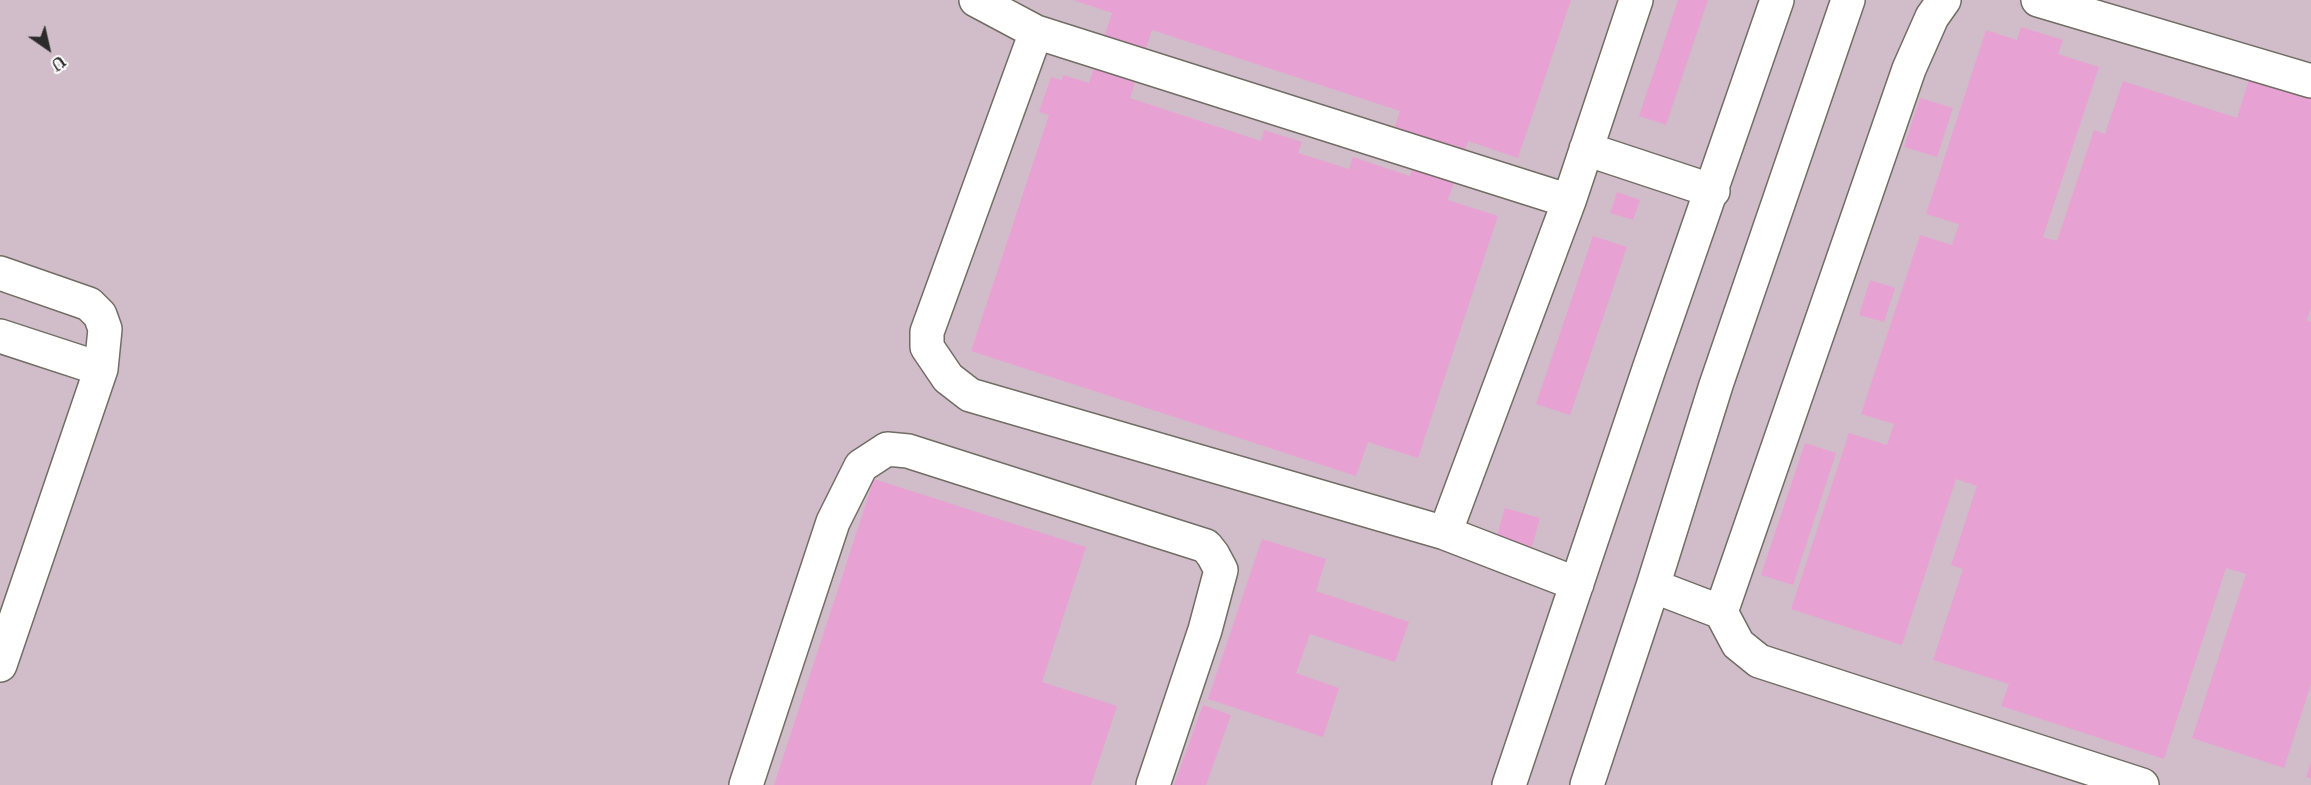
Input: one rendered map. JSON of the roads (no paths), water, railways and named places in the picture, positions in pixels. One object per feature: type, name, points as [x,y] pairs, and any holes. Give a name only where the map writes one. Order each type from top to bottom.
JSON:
[{"type":"street","points":[[976,0],[1035,32],[1569,201]]},
{"type":"street","points":[[1444,533],[1569,201],[1636,0]]},
{"type":"street","points":[[1509,785],[1649,369],[1713,191],[1777,0]]},
{"type":"street","points":[[1587,785],[1716,385],[1848,0]]},
{"type":"street","points":[[1721,612],[1909,69],[1932,16],[1944,0]]},
{"type":"street","points":[[2038,0],[2311,81]]},
{"type":"street","points":[[1035,32],[927,332],[927,347],[940,370],[956,386],[970,395],[1444,533],[1577,584]]},
{"type":"street","points":[[1586,149],[1713,191]]},
{"type":"street","points":[[0,273],[89,304],[100,315],[105,329],[101,369],[0,665]]},
{"type":"street","points":[[0,336],[101,369]]},
{"type":"street","points":[[746,785],[833,522],[861,466],[887,449],[908,451],[1206,546],[1221,570],[1205,630],[1153,785]]},
{"type":"street","points":[[1653,586],[1721,612],[1738,644],[1759,661],[2142,785]]}]
